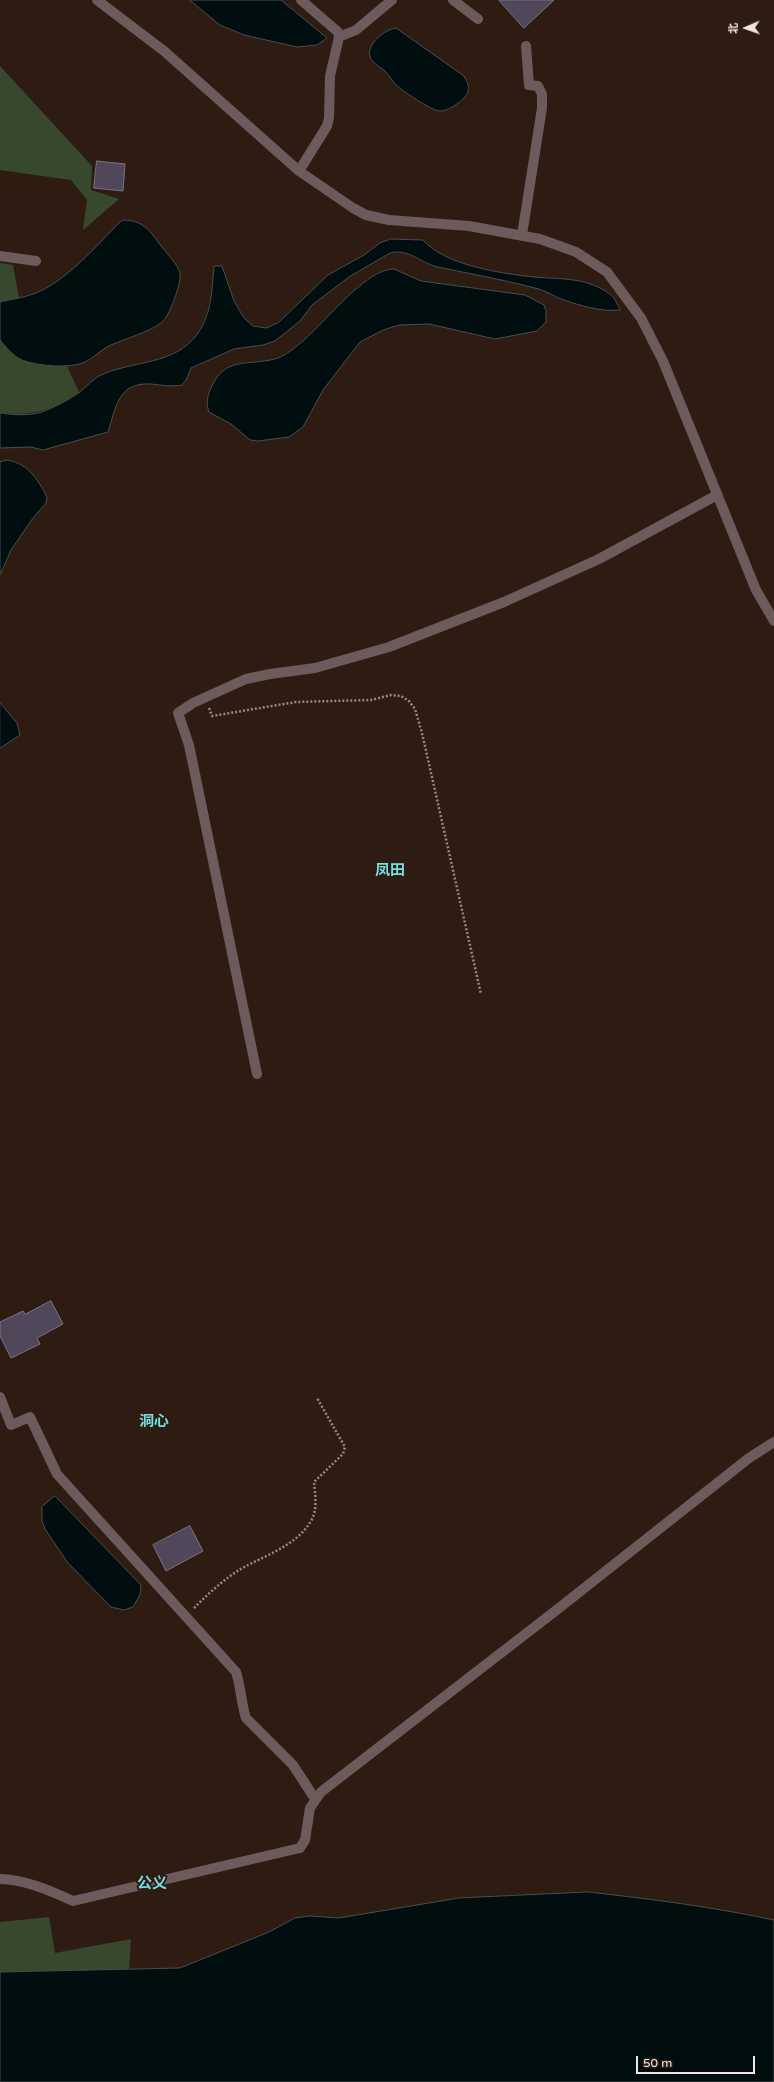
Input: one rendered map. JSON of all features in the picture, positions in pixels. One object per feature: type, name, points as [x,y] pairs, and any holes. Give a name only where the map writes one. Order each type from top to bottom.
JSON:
[{"type":"street","points":[[97,0],[164,51],[299,171],[353,208],[378,218],[469,226],[522,235],[558,244],[587,258],[607,272],[628,298],[649,332],[663,361],[756,590],[774,621]]},
{"type":"street","points":[[299,171],[327,126],[329,118],[330,76],[339,36],[338,32],[301,0]]},
{"type":"street","points":[[339,36],[356,30],[392,0]]},
{"type":"street","points":[[453,0],[478,19]]},
{"type":"street","points":[[522,235],[542,108],[542,94],[538,86],[529,85],[526,46]]},
{"type":"street","points":[[0,256],[36,261]]},
{"type":"street","points":[[257,1074],[189,745],[178,713],[184,708],[205,697],[246,679],[314,668],[389,647],[504,602],[599,559],[717,495]]},
{"type":"street","points":[[0,1397],[11,1425],[30,1417],[57,1474],[236,1672],[241,1686],[243,1709],[246,1718],[293,1765],[315,1799]]},
{"type":"street","points":[[0,1878],[11,1879],[57,1893],[73,1901],[300,1848],[305,1840],[308,1817],[315,1799],[321,1792],[554,1612],[749,1458],[774,1442]]},
{"type":"path","points":[[205,697],[212,716],[296,702],[371,700],[391,695],[401,696],[409,701],[415,709],[422,733],[481,994]]},
{"type":"path","points":[[186,1617],[204,1597],[236,1572],[292,1541],[312,1520],[315,1504],[314,1482],[343,1454],[345,1448],[317,1398]]},
{"type":"green space","points":[[0,66],[92,166],[91,190],[119,199],[83,230],[87,200],[71,180],[0,170]]},
{"type":"green space","points":[[0,263],[13,265],[19,298],[0,302]]},
{"type":"green space","points":[[0,340],[10,352],[49,365],[67,366],[79,392],[60,404],[42,411],[22,414],[0,413]]},
{"type":"green space","points":[[49,1917],[55,1953],[131,1939],[129,1969],[0,1972],[0,1922]]},
{"type":"shaded area","points":[[190,0],[281,0],[327,38],[317,45],[297,47],[244,35],[220,25]]},
{"type":"shaded area","points":[[396,28],[464,76],[468,85],[468,92],[462,100],[446,110],[440,111],[430,108],[398,87],[386,72],[373,62],[370,57],[370,52],[374,42],[382,34]]},
{"type":"shaded area","points":[[126,220],[138,223],[146,228],[154,236],[179,269],[180,278],[177,291],[164,320],[150,330],[107,347],[85,362],[79,364],[54,366],[36,364],[22,360],[13,354],[0,340],[0,302],[25,297],[45,289],[69,272],[121,221]]},
{"type":"shaded area","points":[[391,239],[423,240],[443,255],[470,266],[525,276],[580,281],[591,284],[611,295],[620,310],[606,310],[584,306],[561,299],[539,289],[438,267],[409,254],[397,252],[390,253],[349,277],[312,305],[300,321],[275,341],[263,345],[234,349],[191,368],[182,385],[170,386],[140,384],[131,387],[120,398],[116,405],[108,432],[43,450],[31,447],[0,448],[0,413],[21,415],[42,412],[71,398],[99,376],[125,367],[165,357],[189,344],[203,325],[209,309],[214,266],[222,266],[234,301],[244,318],[253,326],[266,328],[278,323],[328,275],[364,255],[380,243]]},
{"type":"shaded area","points":[[394,269],[421,281],[525,295],[544,305],[546,311],[546,322],[537,331],[495,339],[429,324],[399,325],[383,330],[360,342],[323,390],[303,427],[289,437],[258,441],[250,440],[231,424],[209,412],[207,400],[211,388],[223,371],[238,364],[265,361],[284,355],[307,337],[357,288],[370,278],[383,271]]},
{"type":"shaded area","points":[[8,460],[16,462],[27,469],[40,484],[47,497],[46,503],[33,518],[11,550],[0,575],[0,462]]},
{"type":"shaded area","points":[[0,703],[17,723],[20,735],[0,748]]},
{"type":"shaded area","points":[[55,1496],[141,1585],[140,1595],[133,1607],[124,1610],[111,1607],[68,1563],[45,1529],[42,1521],[42,1507]]},
{"type":"shaded area","points":[[588,1892],[682,1904],[774,1920],[774,2082],[0,2082],[0,1972],[180,1968],[269,1932],[295,1918],[309,1916],[339,1918],[459,1898]]},
{"type":"building","points":[[499,0],[554,0],[524,28]]},
{"type":"building","points":[[97,161],[125,164],[123,191],[94,188]]},
{"type":"building","points":[[51,1301],[63,1324],[37,1338],[40,1344],[11,1358],[0,1336],[0,1322],[23,1311],[25,1314]]},
{"type":"building","points":[[190,1526],[203,1551],[166,1571],[153,1545]]},
{"type":"district","name":"凤田","points":[[390,871]]},
{"type":"district","name":"洞心","points":[[154,1422]]},
{"type":"district","name":"公义","points":[[152,1884]]}]
